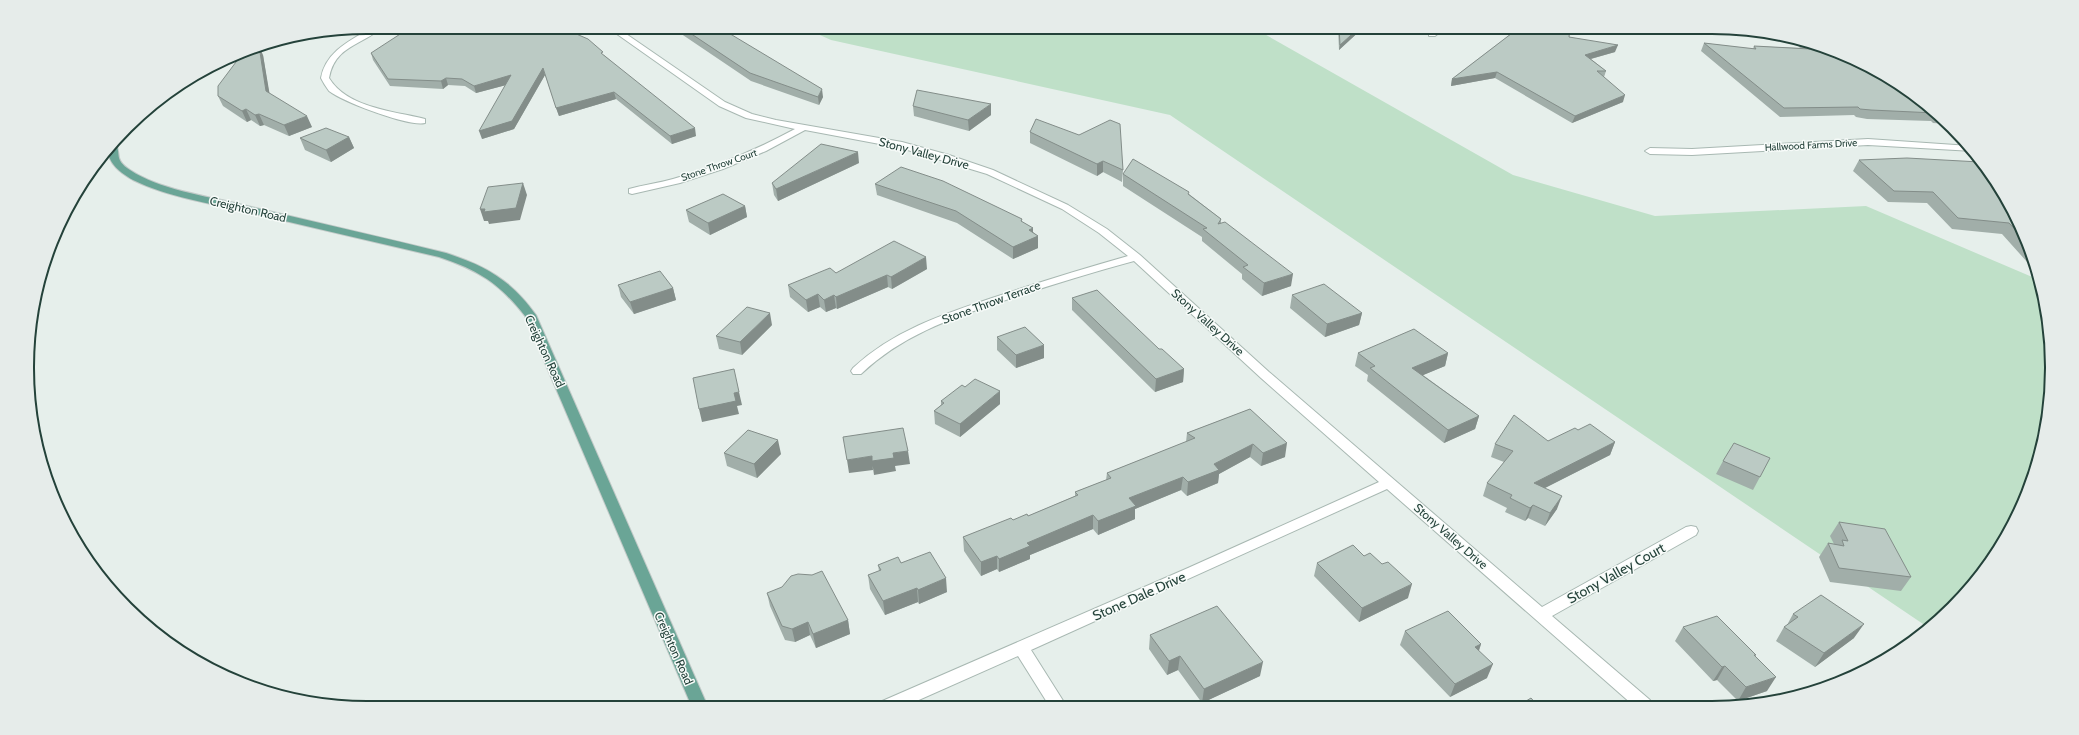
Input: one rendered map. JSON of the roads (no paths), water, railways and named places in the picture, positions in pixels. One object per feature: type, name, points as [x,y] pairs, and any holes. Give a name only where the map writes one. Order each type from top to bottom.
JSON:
[{"type":"main road","name":"Creighton Road","points":[[113,153],[113,156],[119,165],[130,174],[154,184],[199,197],[442,255],[467,263],[495,276],[514,293],[533,322],[640,572],[697,701]]},
{"type":"street","points":[[367,34],[333,57],[325,70],[324,77],[331,89],[346,98],[382,112],[422,121]]},
{"type":"street","name":"Stony Valley Drive","points":[[621,34],[693,82],[722,104],[742,113],[775,123],[902,145],[990,172],[1031,190],[1102,231],[1136,257],[1265,375],[1390,482],[1639,701]]},
{"type":"street","name":"Stone Throw Court","points":[[632,191],[650,188],[700,173],[753,154],[803,128]]},
{"type":"street","name":"Hallwood Farms Drive","points":[[1650,151],[1692,152],[1868,142],[1962,148]]},
{"type":"street","name":"Stone Throw Terrace","points":[[857,371],[872,355],[901,336],[958,313],[1058,279],[1136,257]]},
{"type":"street","name":"Stone Dale Drive","points":[[900,701],[1390,482]]},
{"type":"street","name":"Stony Valley Court","points":[[1541,615],[1691,531]]},
{"type":"street","points":[[1021,648],[1056,701]]}]
